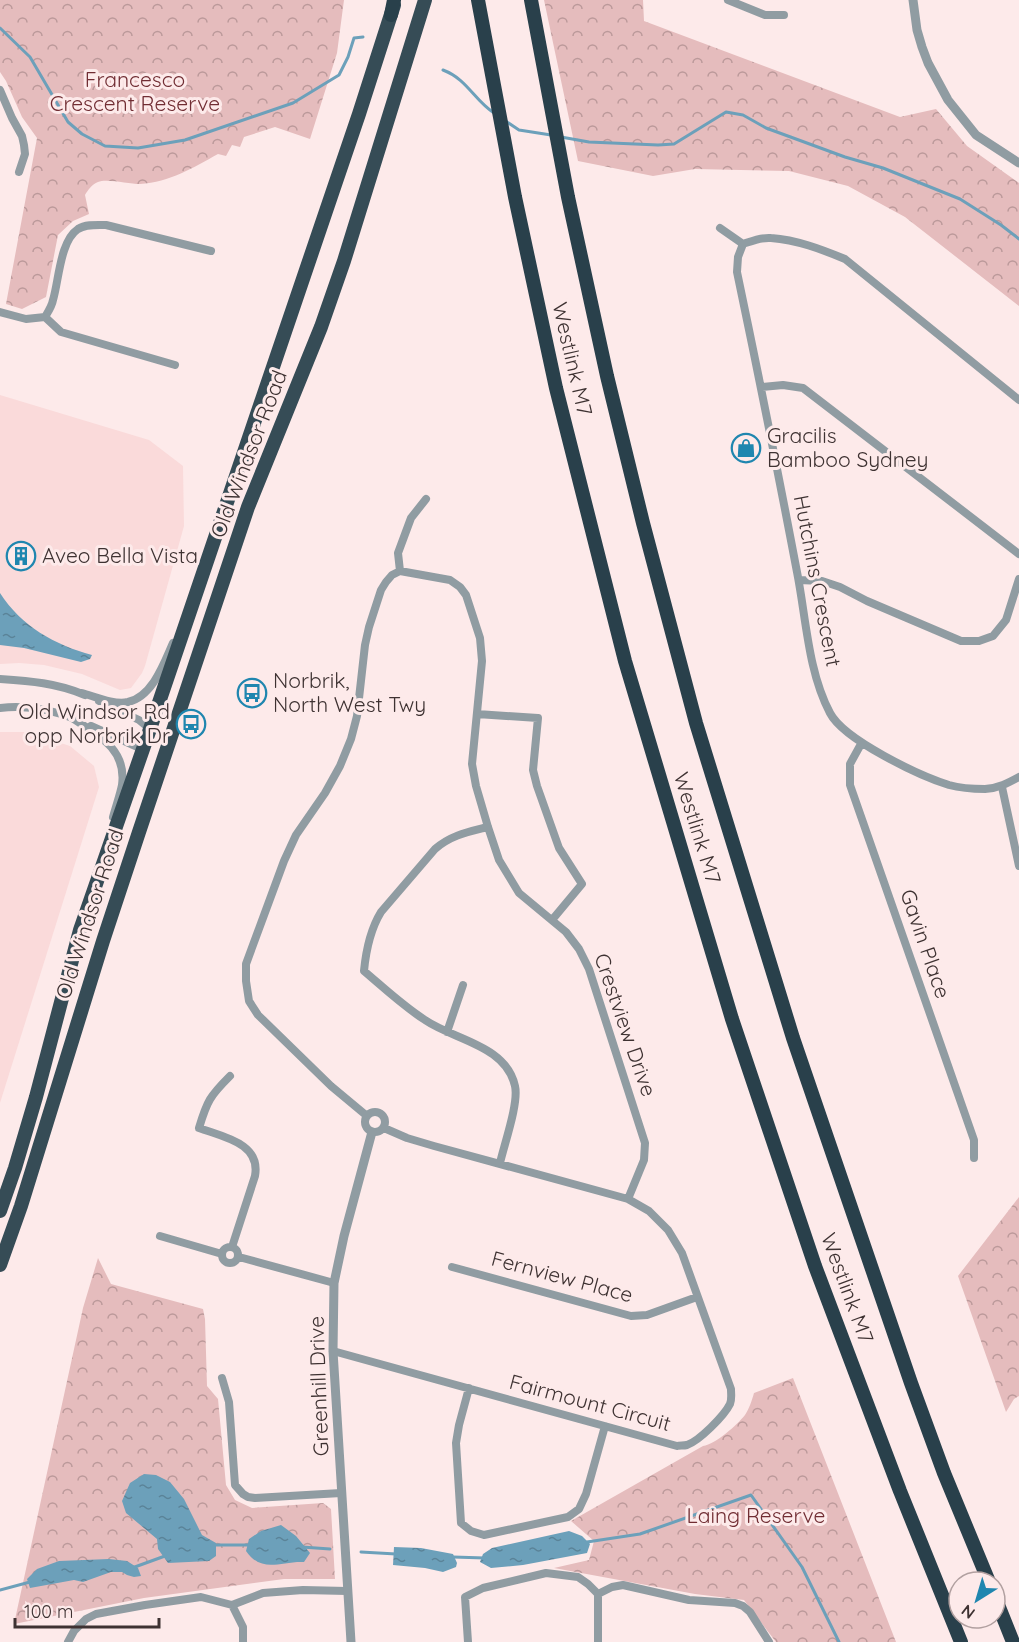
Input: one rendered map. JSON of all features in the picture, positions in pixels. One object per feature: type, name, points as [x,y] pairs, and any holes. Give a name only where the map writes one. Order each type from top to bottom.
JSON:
[{"type":"highway","name":"Old Windsor Road","points":[[0,1211],[33,1107],[80,930],[150,729],[391,15],[394,0]]},
{"type":"highway","name":"Old Windsor Road","points":[[0,1265],[21,1206],[120,889],[248,507],[321,327],[425,0]]},
{"type":"highway","name":"Westlink M7","points":[[478,0],[515,197],[556,388],[625,661],[732,1019],[815,1266],[900,1491],[961,1642]]},
{"type":"highway","name":"Westlink M7","points":[[531,0],[567,197],[607,376],[696,723],[793,1038],[911,1383],[944,1473],[984,1570]]},
{"type":"highway","points":[[150,729],[158,739],[165,759]]},
{"type":"highway","points":[[142,749],[165,759]]},
{"type":"highway","points":[[1007,1627],[1013,1642]]},
{"type":"street","points":[[728,0],[765,15],[784,15]]},
{"type":"street","points":[[913,0],[922,47],[944,93],[976,135],[1019,164]]},
{"type":"street","points":[[0,90],[22,136],[25,154],[19,172]]},
{"type":"street","points":[[45,317],[53,303],[64,249],[69,238],[78,229],[89,225],[106,225],[211,251]]},
{"type":"street","points":[[720,228],[743,244],[770,238],[812,246],[844,259],[1019,400]]},
{"type":"street","name":"Hutchins Crescent","points":[[743,244],[738,257],[737,272],[762,387],[813,662],[820,691],[831,716],[861,744],[920,773],[951,785],[983,789],[1002,787],[1019,777]]},
{"type":"street","points":[[0,312],[26,319],[45,317],[61,332],[175,365]]},
{"type":"street","points":[[762,387],[783,385],[803,388],[1019,554]]},
{"type":"street","points":[[367,1116],[331,1086],[258,1016],[249,1000],[246,964],[296,835],[325,793],[340,766],[351,739],[357,716],[364,645],[369,627],[381,590],[392,575],[400,571],[398,553],[411,518],[426,499]]},
{"type":"street","name":"Crestview Drive","points":[[400,571],[450,580],[466,595],[474,615],[480,638],[482,661],[472,764],[476,786],[499,860],[508,877],[519,893],[566,932],[579,949],[589,969],[645,1143],[644,1160],[628,1199]]},
{"type":"street","points":[[799,580],[822,581],[840,587],[961,641],[980,641],[993,636],[1006,620],[1019,579]]},
{"type":"street","points":[[0,681],[50,683],[82,693],[128,702],[142,694],[158,674],[193,601]]},
{"type":"street","points":[[82,693],[132,717],[150,729]]},
{"type":"street","points":[[0,708],[27,706],[42,708],[72,718],[142,749]]},
{"type":"street","points":[[477,714],[538,718],[533,770],[537,786],[559,848],[582,884],[552,920]]},
{"type":"street","points":[[72,718],[111,747],[119,757],[122,774],[122,785],[80,930]]},
{"type":"street","name":"Gavin Place","points":[[861,744],[850,764],[850,785],[975,1140],[974,1158]]},
{"type":"street","points":[[1002,787],[1019,867]]},
{"type":"street","points":[[488,827],[457,835],[435,849],[374,922],[364,971],[427,1022],[488,1051],[502,1062],[511,1074],[516,1087],[515,1101],[500,1163]]},
{"type":"street","points":[[447,1032],[463,985]]},
{"type":"street","points":[[230,1076],[209,1099],[199,1128],[243,1145],[255,1159],[255,1176],[232,1247]]},
{"type":"street","points":[[373,1112],[380,1113],[386,1121],[384,1128],[379,1132],[372,1132],[365,1125],[367,1116],[373,1112]]},
{"type":"street","name":"Fairmount Circuit","points":[[333,1352],[677,1446],[687,1445],[698,1439],[726,1410],[732,1398],[731,1389],[682,1253],[668,1230],[649,1211],[628,1199],[434,1146],[384,1128]]},
{"type":"street","name":"Greenhill Drive","points":[[351,1642],[333,1352],[334,1283],[372,1132]]},
{"type":"street","points":[[160,1236],[222,1254]]},
{"type":"street","points":[[222,1254],[225,1249],[232,1247]]},
{"type":"street","points":[[222,1254],[224,1260],[230,1264],[236,1262],[237,1251],[232,1247]]},
{"type":"street","points":[[238,1257],[334,1283]]},
{"type":"street","name":"Fernview Place","points":[[452,1267],[631,1316],[647,1315],[698,1297]]},
{"type":"street","points":[[222,1378],[229,1402],[234,1478],[238,1490],[248,1497],[255,1498],[341,1493]]},
{"type":"street","points":[[469,1388],[456,1443],[461,1523],[471,1531],[484,1535],[568,1517],[579,1509],[586,1494],[605,1426]]},
{"type":"street","points":[[468,1642],[465,1597],[483,1588],[546,1573],[578,1577],[598,1594],[598,1642]]},
{"type":"street","points":[[598,1594],[612,1587],[623,1585],[689,1600],[743,1606],[750,1612],[769,1642]]},
{"type":"street","points":[[69,1642],[74,1630],[86,1619],[96,1614],[145,1605],[201,1597],[232,1605],[263,1593],[303,1590],[347,1591]]},
{"type":"street","points":[[232,1605],[243,1628],[243,1642]]},
{"type":"shaded area","points":[[0,395],[149,440],[183,466],[184,526],[145,666],[131,688],[120,690],[82,674],[44,665],[0,664]]},
{"type":"shaded area","points":[[0,732],[28,732],[70,746],[94,766],[99,787],[0,1103]]},
{"type":"green space","name":"Francesco Crescent Reserve","points":[[0,0],[344,0],[337,53],[310,139],[275,127],[244,137],[240,147],[232,145],[226,156],[218,154],[181,174],[151,183],[102,181],[96,183],[85,195],[89,214],[73,221],[58,235],[46,297],[22,309],[6,304],[37,138],[22,117],[0,72]]},
{"type":"green space","points":[[544,0],[643,0],[644,21],[900,117],[936,109],[967,146],[1019,183],[1019,306],[905,217],[848,186],[789,171],[695,169],[653,176],[578,161]]},
{"type":"green space","points":[[1019,1197],[1019,1396],[1014,1399],[1006,1412],[958,1276]]},
{"type":"green space","points":[[98,1258],[111,1284],[203,1309],[207,1386],[218,1399],[226,1485],[235,1500],[252,1508],[323,1503],[331,1509],[335,1579],[284,1579],[144,1598],[14,1624],[83,1308]]},
{"type":"green space","name":"Laing Reserve","points":[[793,1378],[896,1642],[776,1642],[744,1600],[695,1594],[554,1568],[589,1560],[594,1541],[571,1521],[720,1438],[745,1415],[754,1393]]},
{"type":"water","points":[[0,593],[18,615],[40,633],[65,646],[92,655],[90,659],[81,662],[24,648],[0,645]]},
{"type":"water","points":[[144,1474],[156,1475],[170,1482],[184,1499],[202,1535],[216,1543],[216,1556],[209,1561],[168,1563],[158,1549],[157,1539],[126,1513],[122,1501],[130,1483]]},
{"type":"water","points":[[281,1525],[296,1536],[310,1553],[304,1562],[272,1565],[252,1558],[246,1551],[249,1539],[261,1531]]},
{"type":"water","points":[[569,1531],[582,1536],[590,1544],[587,1553],[523,1565],[491,1568],[480,1562],[483,1554],[492,1548]]},
{"type":"water","points":[[394,1547],[421,1548],[453,1554],[457,1563],[456,1567],[443,1572],[393,1565]]},
{"type":"water","points":[[109,1559],[127,1561],[138,1568],[141,1576],[134,1577],[122,1572],[111,1572],[83,1582],[74,1580],[30,1588],[27,1579],[37,1569],[59,1561]]},
{"type":"waterway","points":[[0,28],[30,57],[68,122],[82,134],[105,146],[138,148],[185,140],[293,103],[339,75],[354,38],[363,37]]},
{"type":"waterway","points":[[443,70],[464,84],[494,113]]},
{"type":"waterway","points":[[561,137],[589,142],[674,144],[726,112],[743,115],[766,128],[845,157],[883,168],[960,199],[1019,239]]},
{"type":"waterway","points":[[507,122],[519,130],[551,135]]},
{"type":"waterway","points":[[587,1542],[640,1534],[751,1495],[802,1567],[839,1642]]},
{"type":"waterway","points":[[212,1545],[251,1545]]},
{"type":"waterway","points":[[302,1547],[330,1549]]},
{"type":"waterway","points":[[361,1552],[396,1554]]},
{"type":"waterway","points":[[132,1568],[165,1556]]},
{"type":"waterway","points":[[453,1557],[485,1558]]},
{"type":"waterway","points":[[0,1590],[30,1582]]},
{"type":"place","name":"Gracilis Bamboo Sydney","points":[[746,448]]},
{"type":"place","name":"Aveo Bella Vista","points":[[21,556]]},
{"type":"place","name":"Norbrik, North West Twy","points":[[252,693]]},
{"type":"place","name":"Old Windsor Rd opp Norbrik Dr","points":[[191,724]]}]
